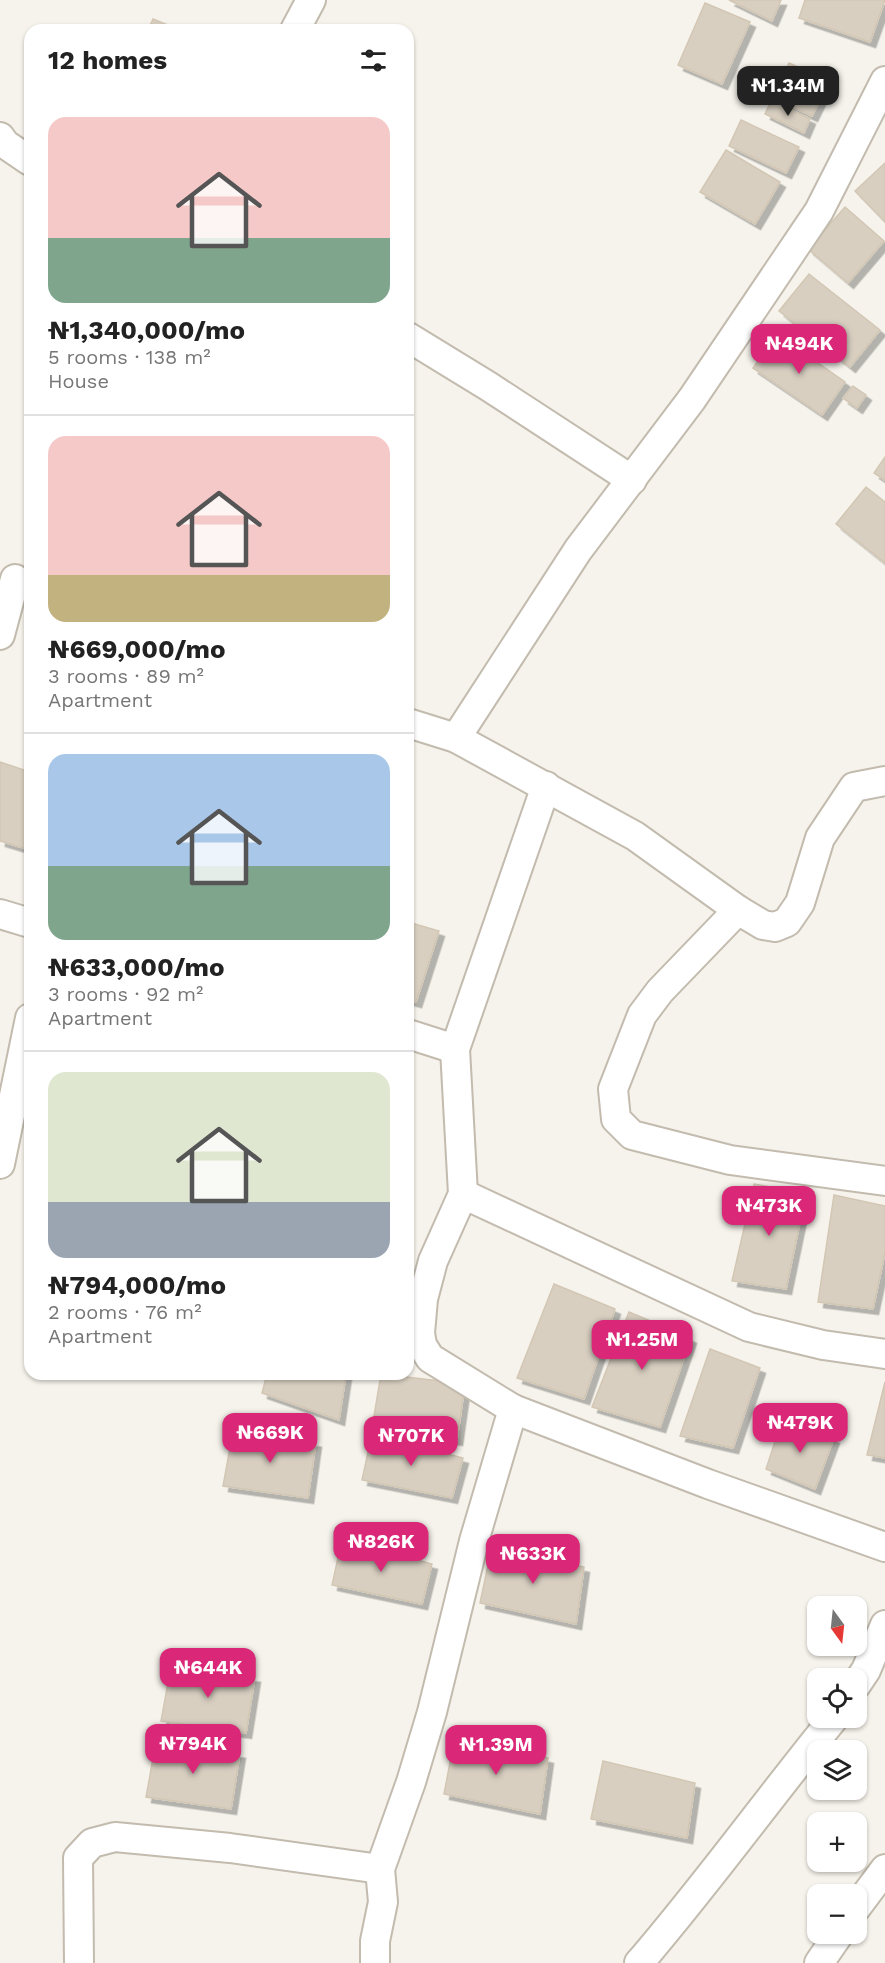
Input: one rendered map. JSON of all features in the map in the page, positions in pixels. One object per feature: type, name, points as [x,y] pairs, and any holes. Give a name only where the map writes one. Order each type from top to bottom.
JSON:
[{"type":"street","points":[[298,24],[310,0]]},
{"type":"street","points":[[456,738],[578,550],[692,399],[819,211],[885,81]]},
{"type":"street","points":[[0,136],[4,144],[24,157]]},
{"type":"street","points":[[414,341],[479,380],[632,480]]},
{"type":"street","points":[[0,635],[15,579]]},
{"type":"street","points":[[414,725],[456,738],[546,786],[635,836],[738,910],[763,925],[775,927],[787,922],[800,903],[820,838],[854,787],[885,781]]},
{"type":"street","points":[[546,786],[455,1049],[463,1194],[434,1261],[423,1299],[420,1333],[422,1345],[430,1358],[513,1409],[708,1484],[885,1547]]},
{"type":"street","points":[[738,910],[660,991],[642,1015],[613,1089],[616,1119],[632,1135],[730,1160],[885,1181]]},
{"type":"street","points":[[0,914],[24,921]]},
{"type":"street","points":[[414,1036],[455,1049]]},
{"type":"street","points":[[0,1164],[24,1047]]},
{"type":"street","points":[[463,1194],[749,1327],[823,1345],[885,1354]]},
{"type":"street","points":[[375,1963],[375,1941],[383,1902],[380,1869],[411,1782],[432,1712],[474,1541],[513,1409]]},
{"type":"street","points":[[867,1669],[885,1625]]},
{"type":"street","points":[[639,1963],[687,1907],[770,1797],[826,1728]]},
{"type":"street","points":[[79,1963],[78,1858],[92,1843],[114,1837],[230,1848],[380,1869]]},
{"type":"street","points":[[867,1893],[885,1869]]},
{"type":"street","points":[[819,1963],[832,1944]]},
{"type":"building","points":[[729,0],[781,0],[772,21]]},
{"type":"building","points":[[805,0],[885,0],[870,42],[799,18]]},
{"type":"building","points":[[705,3],[750,22],[722,84],[678,65]]},
{"type":"building","points":[[153,19],[165,24],[151,24]]},
{"type":"building","points":[[789,63],[829,81],[812,116],[773,98]]},
{"type":"building","points":[[771,101],[810,119],[804,133],[765,114]]},
{"type":"building","points":[[741,120],[799,147],[786,173],[729,146]]},
{"type":"building","points":[[726,150],[780,182],[755,224],[700,192]]},
{"type":"building","points":[[885,163],[885,222],[855,191]]},
{"type":"building","points":[[845,207],[884,241],[848,283],[808,249]]},
{"type":"building","points":[[809,274],[880,330],[850,367],[779,311]]},
{"type":"building","points":[[777,334],[845,382],[822,415],[753,368]]},
{"type":"building","points":[[853,386],[866,395],[857,408],[843,398]]},
{"type":"building","points":[[885,457],[885,480],[874,473]]},
{"type":"building","points":[[866,487],[885,502],[885,563],[836,524]]},
{"type":"building","points":[[0,762],[24,770],[24,848],[0,841]]},
{"type":"building","points":[[414,924],[439,931],[416,1002],[414,1002]]},
{"type":"building","points":[[754,1184],[806,1193],[786,1289],[732,1281]]},
{"type":"building","points":[[834,1195],[885,1206],[885,1252],[873,1309],[818,1302]]},
{"type":"building","points":[[554,1284],[615,1309],[584,1399],[517,1378]]},
{"type":"building","points":[[629,1312],[691,1338],[660,1427],[592,1407]]},
{"type":"building","points":[[710,1349],[760,1368],[733,1448],[680,1436]]},
{"type":"building","points":[[414,1378],[465,1384],[457,1440],[372,1428],[380,1380],[414,1380]]},
{"type":"building","points":[[265,1380],[345,1380],[339,1420],[262,1393]]},
{"type":"building","points":[[885,1382],[885,1458],[867,1455]]},
{"type":"building","points":[[782,1420],[834,1438],[815,1489],[766,1469]]},
{"type":"building","points":[[233,1431],[316,1442],[308,1498],[223,1486]]},
{"type":"building","points":[[372,1434],[463,1458],[452,1498],[362,1480]]},
{"type":"building","points":[[342,1540],[432,1564],[422,1604],[332,1585]]},
{"type":"building","points":[[492,1546],[584,1567],[576,1624],[480,1603]]},
{"type":"building","points":[[171,1666],[255,1677],[246,1733],[161,1721]]},
{"type":"building","points":[[455,1736],[548,1758],[540,1814],[444,1794]]},
{"type":"building","points":[[156,1742],[240,1753],[231,1809],[146,1797]]},
{"type":"building","points":[[603,1761],[695,1783],[687,1838],[591,1819]]}]
